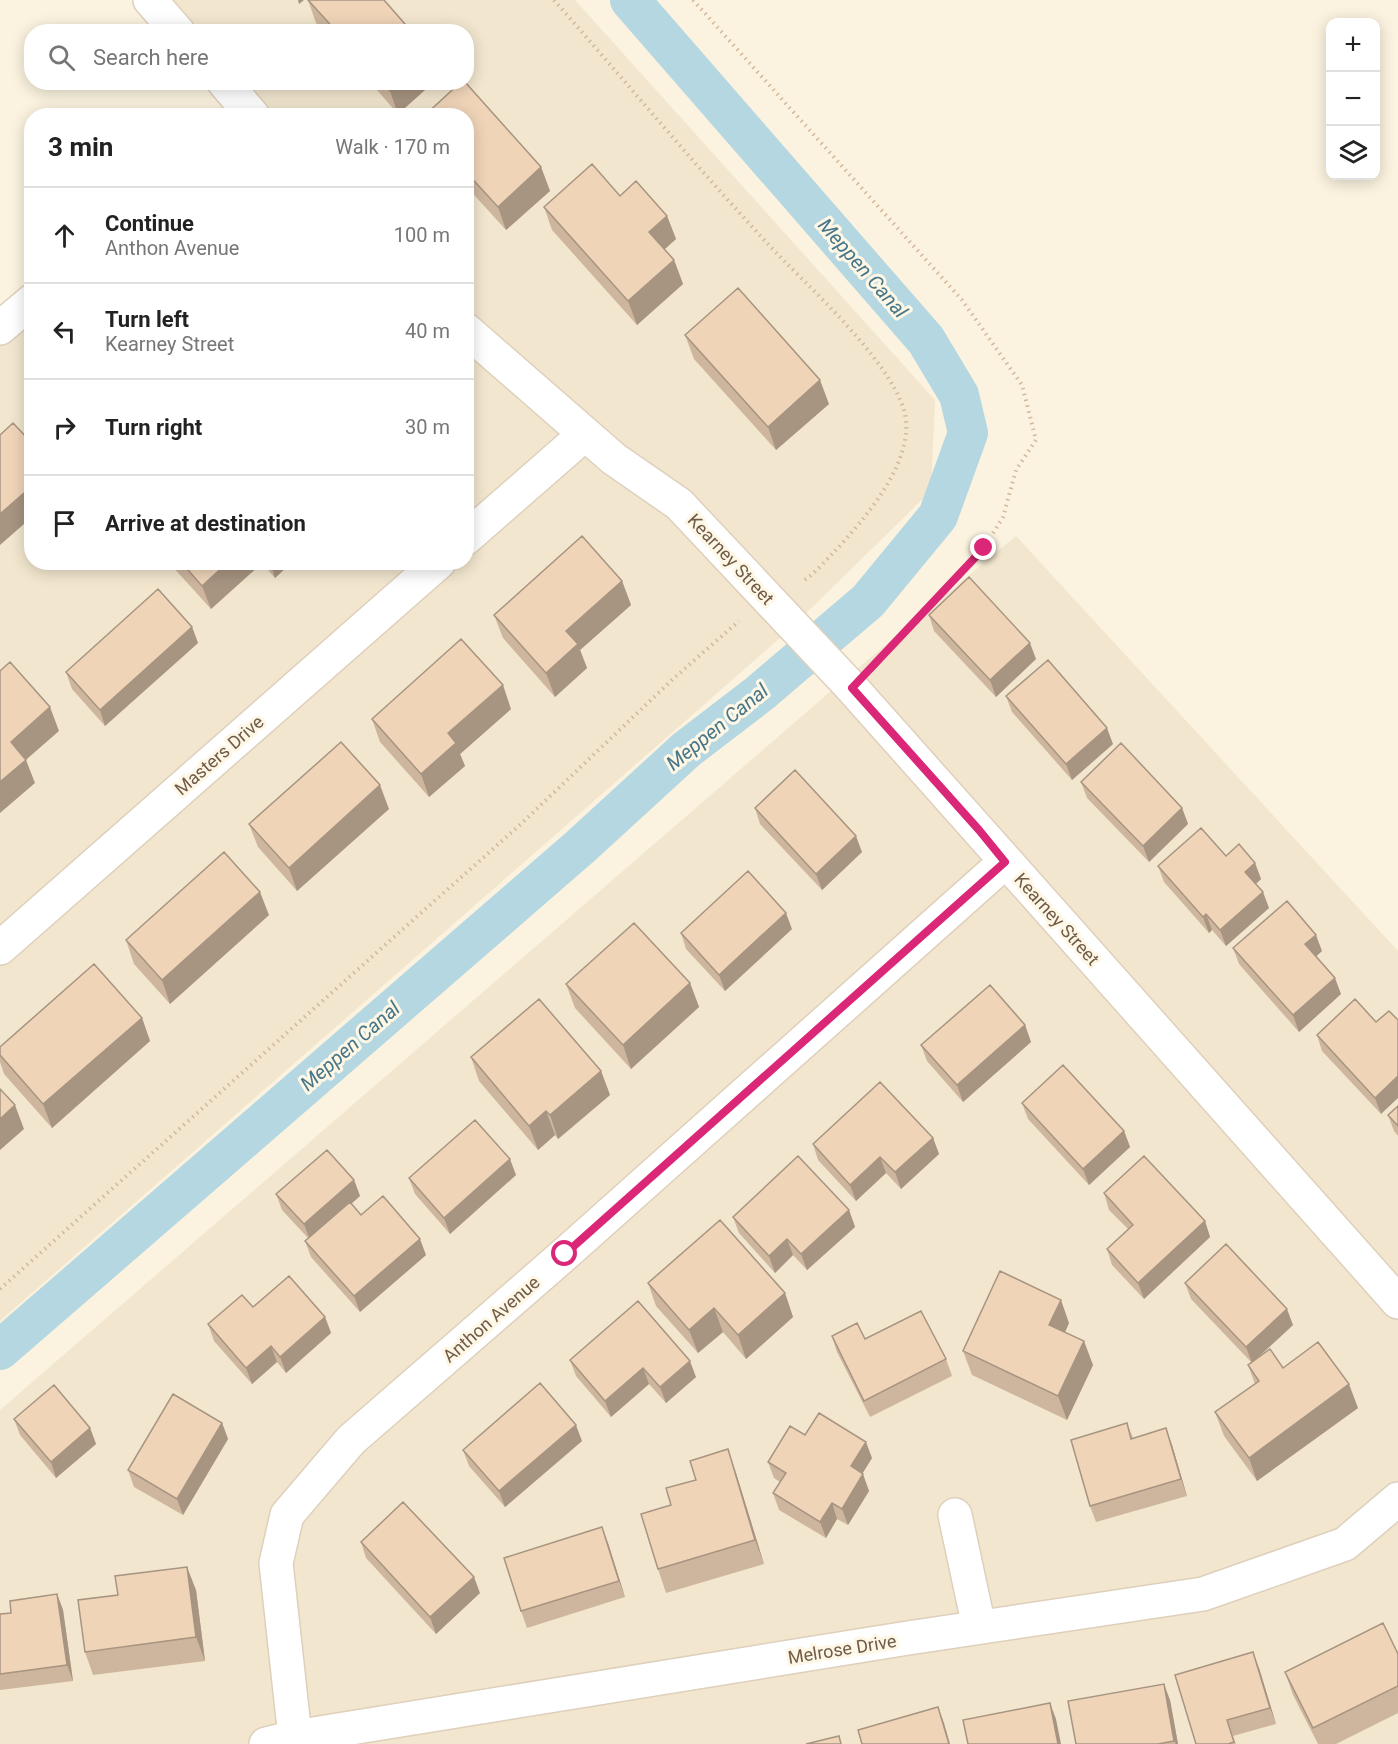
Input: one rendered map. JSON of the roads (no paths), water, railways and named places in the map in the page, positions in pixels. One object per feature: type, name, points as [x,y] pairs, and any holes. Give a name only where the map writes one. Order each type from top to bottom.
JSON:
[{"type":"street","points":[[150,0],[171,24]]},
{"type":"street","points":[[230,90],[244,108]]},
{"type":"street","points":[[0,328],[24,307]]},
{"type":"street","name":"Kearney Street","points":[[474,337],[614,459],[679,504],[848,684],[1398,1302]]},
{"type":"street","points":[[474,531],[585,434]]},
{"type":"street","name":"Masters Drive","points":[[0,948],[430,570]]},
{"type":"street","name":"Anthon Avenue","points":[[280,1741],[276,1563],[286,1515],[351,1440],[574,1247],[1005,862]]},
{"type":"street","name":"Melrose Drive","points":[[280,1741],[979,1627],[1203,1594],[1345,1544],[1398,1499]]},
{"type":"street","points":[[955,1515],[979,1627]]},
{"type":"waterway","name":"Meppen Canal","points":[[0,1350],[580,847],[687,749],[760,693],[868,601],[938,516],[968,433],[959,395],[926,340],[630,0]]}]
